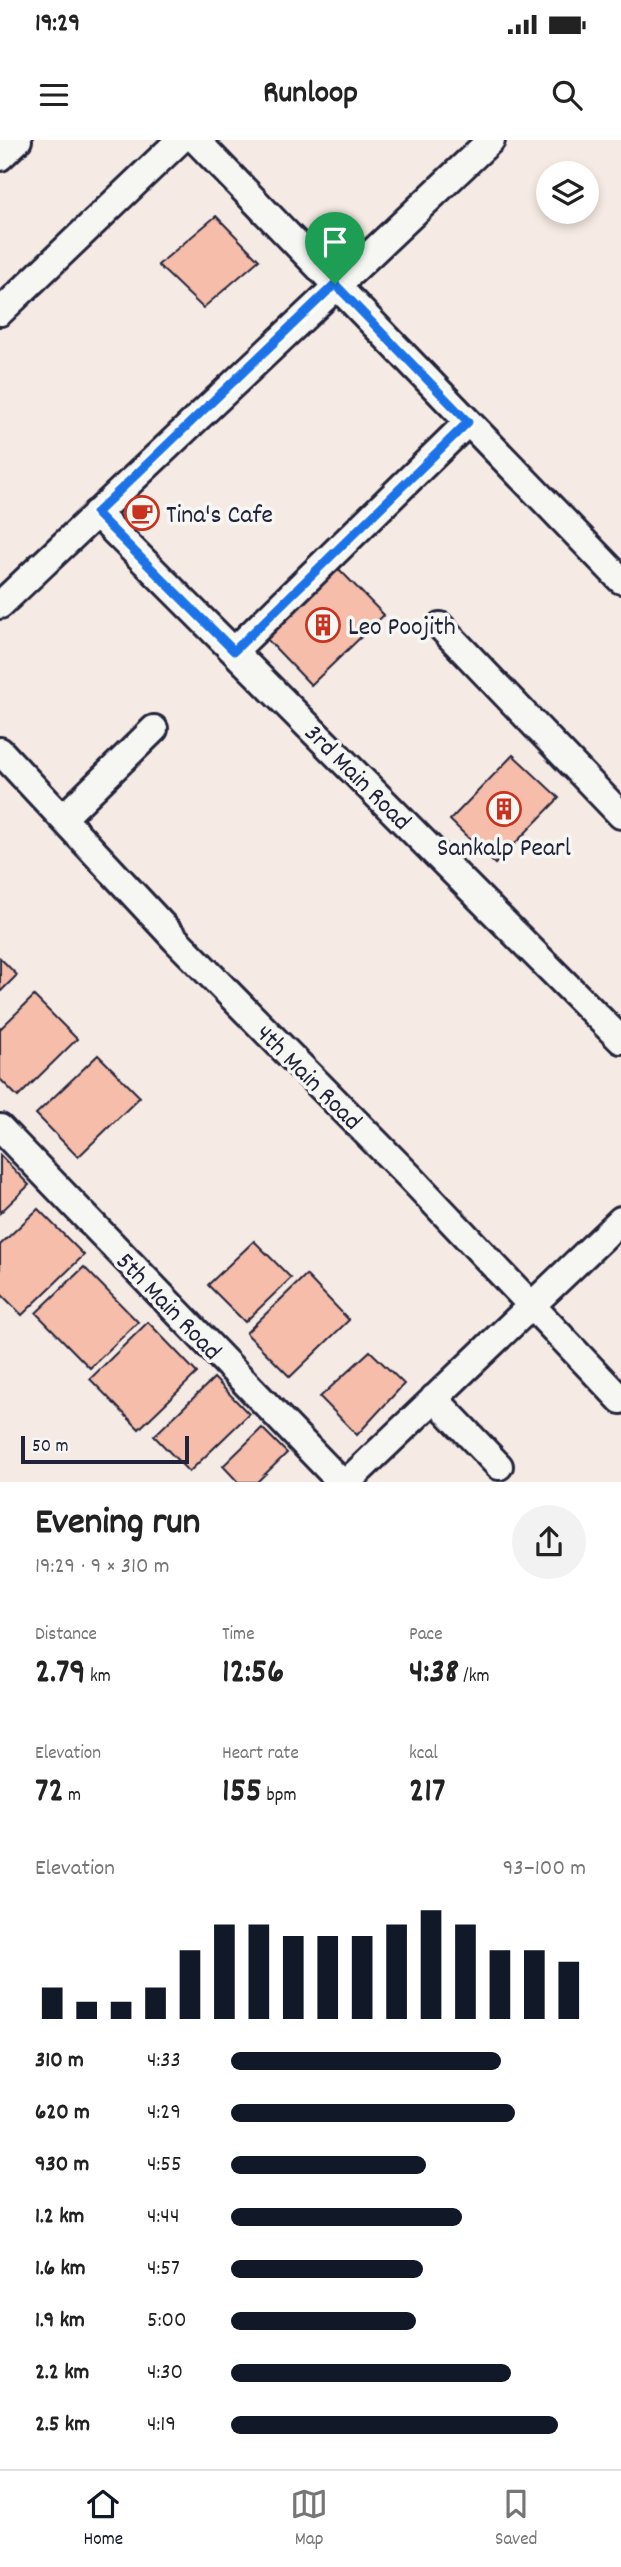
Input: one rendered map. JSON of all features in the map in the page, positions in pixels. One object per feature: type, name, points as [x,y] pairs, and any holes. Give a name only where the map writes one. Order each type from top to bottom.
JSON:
[{"type":"street","points":[[0,157],[18,140]]},
{"type":"street","points":[[0,312],[180,140]]},
{"type":"street","points":[[196,140],[621,580]]},
{"type":"street","points":[[0,605],[335,284],[491,140]]},
{"type":"street","points":[[234,651],[468,422]]},
{"type":"street","name":"3rd Main Road","points":[[96,513],[621,1040]]},
{"type":"street","points":[[440,626],[621,815]]},
{"type":"street","points":[[63,818],[154,729]]},
{"type":"street","name":"4th Main Road","points":[[0,751],[176,940],[621,1400]]},
{"type":"street","name":"5th Main Road","points":[[0,1128],[341,1482]]},
{"type":"street","points":[[346,1482],[621,1220]]},
{"type":"street","points":[[434,1398],[499,1466]]},
{"type":"building","points":[[216,216],[259,260],[203,308],[158,265]]},
{"type":"building","name":"Leo Poojith","points":[[334,564],[384,615],[311,685],[262,634]]},
{"type":"building","name":"Sankalp Pearl","points":[[513,755],[559,798],[495,864],[450,820]]},
{"type":"building","points":[[0,958],[17,975],[0,992]]},
{"type":"building","points":[[34,996],[77,1039],[18,1097],[0,1079],[0,1029]]},
{"type":"building","points":[[98,1055],[140,1097],[78,1157],[36,1114]]},
{"type":"building","points":[[0,1155],[29,1185],[0,1213]]},
{"type":"building","points":[[38,1209],[84,1255],[22,1315],[0,1293],[0,1245]]},
{"type":"building","points":[[254,1241],[291,1278],[245,1322],[208,1285]]},
{"type":"building","points":[[84,1267],[138,1322],[90,1368],[36,1313]]},
{"type":"building","points":[[306,1275],[349,1320],[290,1377],[246,1333]]},
{"type":"building","points":[[148,1322],[197,1373],[139,1429],[90,1379]]},
{"type":"building","points":[[370,1351],[404,1384],[357,1435],[320,1397]]},
{"type":"building","points":[[214,1378],[249,1414],[189,1472],[154,1436]]},
{"type":"building","points":[[262,1428],[287,1453],[257,1482],[238,1482],[223,1466]]},
{"type":"place","name":"Tina's Cafe","points":[[142,513]]},
{"type":"place","name":"Leo Poojith","points":[[323,625]]},
{"type":"place","name":"Sankalp Pearl","points":[[504,809]]},
{"type":"route","points":[[335,284],[468,422],[234,651],[96,513],[335,284]]}]
